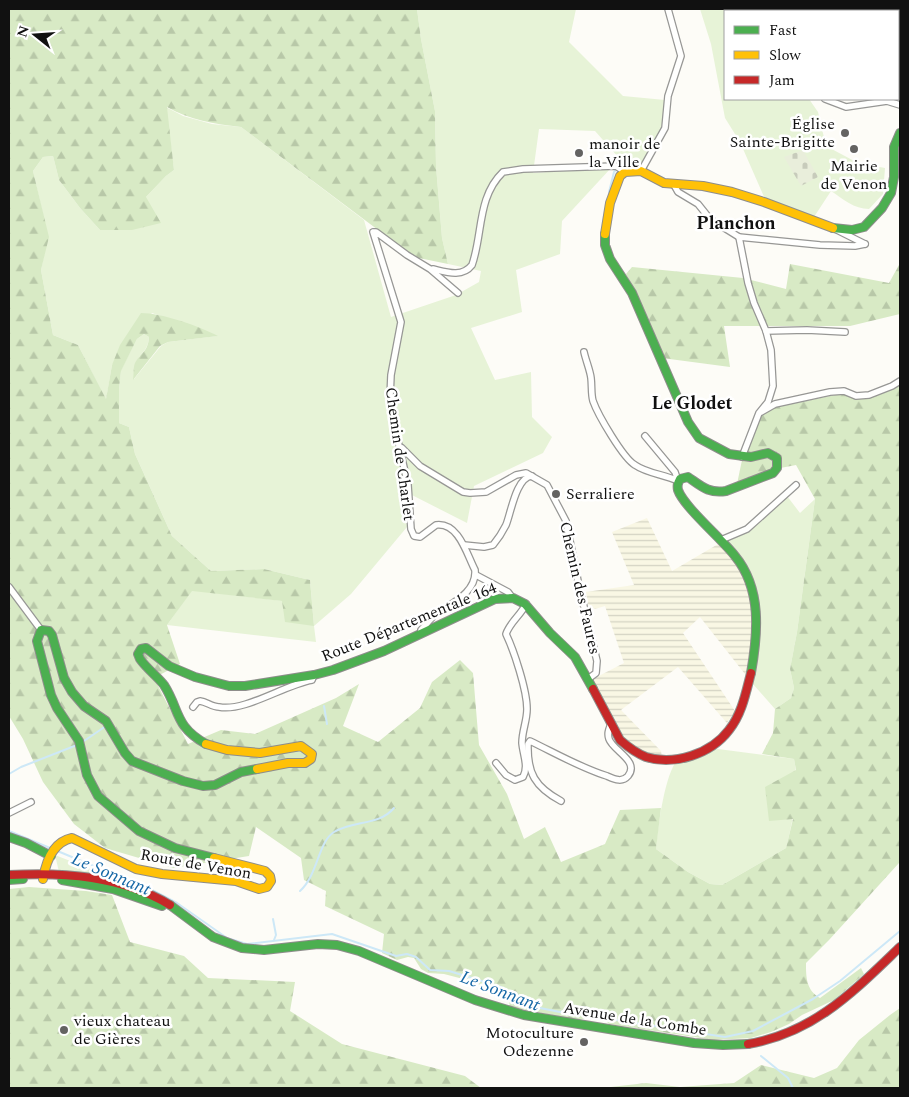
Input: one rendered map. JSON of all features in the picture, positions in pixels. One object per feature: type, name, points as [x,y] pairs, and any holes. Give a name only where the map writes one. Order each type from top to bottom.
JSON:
[{"type":"street","points":[[641,171],[665,128],[668,96],[681,56],[668,9]]},
{"type":"street","points":[[828,100],[846,107],[887,101],[900,105]]},
{"type":"street","points":[[833,228],[852,230],[864,227],[882,208],[891,193],[894,178],[894,146],[900,132]]},
{"type":"street","points":[[430,269],[461,273],[469,270],[472,265],[485,201],[490,189],[503,172],[523,169],[616,166],[625,172]]},
{"type":"street","points":[[674,185],[678,192],[698,204],[710,219],[739,237],[820,245],[855,246],[865,244],[833,228],[732,192],[703,186],[664,183],[641,171],[625,172],[620,176],[610,203],[604,237],[608,256],[632,293],[671,386],[691,427],[699,438],[706,443],[729,454],[751,457],[768,453],[773,454],[777,458],[777,468],[773,473],[722,492],[712,492],[688,477],[683,477],[678,481]]},
{"type":"street","name":"Chemin de Charlet","points":[[430,269],[374,232],[373,236],[401,320],[390,389],[392,415],[408,485],[411,529],[414,536],[420,537],[436,525],[441,525],[454,532],[464,545],[476,575]]},
{"type":"street","points":[[739,237],[750,289],[771,350],[773,386],[768,402],[759,413],[742,457]]},
{"type":"street","points":[[430,269],[458,293]]},
{"type":"street","points":[[766,331],[807,330],[845,332]]},
{"type":"street","points":[[584,352],[591,376],[593,401],[603,422],[632,464],[678,481]]},
{"type":"street","points":[[759,413],[775,404],[830,392],[844,391],[856,396],[868,395],[900,381]]},
{"type":"street","points":[[645,436],[675,472],[678,481]]},
{"type":"street","points":[[400,447],[420,466],[463,492],[486,492],[516,475],[526,473],[532,476]]},
{"type":"street","points":[[464,545],[484,547],[493,545],[507,523],[516,493],[526,478],[532,476]]},
{"type":"street","name":"Chemin des Faures","points":[[532,476],[548,485],[566,521],[597,661],[596,673],[588,680]]},
{"type":"street","name":"Route Départementale 164","points":[[41,630],[48,630],[52,635],[64,678],[77,700],[108,724],[125,753],[132,761],[197,785],[215,785],[241,772],[288,763],[305,763],[311,759],[312,754],[301,746],[266,753],[217,749],[199,740],[187,730],[177,716],[164,687],[158,679],[140,662],[138,654],[141,649],[146,648],[169,666],[195,677],[229,686],[245,686],[314,675],[367,657],[495,599],[511,596],[526,604],[551,635],[577,661],[620,740],[630,749],[645,758],[669,759],[695,755],[708,749],[720,740],[734,724],[742,707],[755,648],[757,623],[755,599],[748,575],[721,540],[684,500],[678,490],[678,481]]},
{"type":"street","points":[[721,540],[747,529],[796,485]]},
{"type":"street","points":[[422,633],[422,630],[434,617],[470,589],[476,575],[508,592],[511,596]]},
{"type":"street","points":[[9,588],[41,630]]},
{"type":"street","points":[[496,763],[506,775],[515,780],[523,777],[526,772],[522,746],[527,706],[514,655],[506,634],[509,626],[522,612],[526,604]]},
{"type":"street","name":"Route de Venon","points":[[41,630],[37,641],[51,695],[80,744],[87,775],[98,796],[139,831],[175,848],[265,871],[270,876],[271,881],[267,887],[259,888],[236,881],[162,874],[136,869],[72,838],[61,840],[53,852]]},
{"type":"street","points":[[193,707],[200,701],[217,707],[245,704],[301,682],[312,680],[314,675]]},
{"type":"street","points":[[561,801],[545,793],[535,780],[530,768],[528,744],[530,741],[601,774],[619,780],[625,778],[630,773],[631,766],[629,761],[610,742],[608,732],[611,724]]},
{"type":"street","points":[[9,813],[31,802]]},
{"type":"street","points":[[9,837],[53,852]]},
{"type":"street","points":[[43,877],[53,852]]},
{"type":"street","points":[[53,852],[54,877]]},
{"type":"street","points":[[9,875],[43,877]]},
{"type":"street","name":"Avenue de la Combe","points":[[43,877],[87,876],[128,886],[171,906],[177,913],[214,938],[234,947],[264,950],[330,944],[344,946],[448,990],[494,1007],[549,1020],[707,1045],[740,1045],[757,1042],[775,1037],[814,1020],[848,996],[900,947]]},
{"type":"street","points":[[9,880],[43,877]]},
{"type":"shaded area","points":[[647,518],[672,571],[725,540],[755,585],[761,624],[752,683],[700,617],[683,633],[735,711],[727,723],[678,667],[621,710],[661,751],[662,757],[645,755],[626,744],[591,680],[624,663],[605,606],[595,609],[588,604],[586,592],[634,585],[612,532]]},
{"type":"green space","points":[[9,9],[417,9],[435,111],[436,166],[442,238],[448,264],[414,257],[241,127],[202,121],[167,107],[174,170],[146,197],[161,223],[132,230],[100,230],[80,208],[59,180],[53,156],[43,157],[33,171],[49,237],[41,270],[53,335],[78,345],[106,399],[112,365],[120,345],[141,313],[159,315],[180,321],[218,336],[168,342],[160,346],[133,380],[135,363],[146,349],[148,342],[149,337],[144,334],[137,339],[121,371],[119,423],[129,427],[135,454],[172,536],[211,571],[264,569],[310,580],[314,626],[285,622],[282,601],[192,591],[167,625],[180,664],[154,678],[188,744],[221,730],[255,734],[336,698],[359,684],[343,726],[378,742],[420,708],[432,682],[460,660],[473,673],[479,745],[507,794],[524,839],[545,827],[561,862],[605,844],[620,810],[661,808],[656,849],[688,872],[710,884],[722,885],[786,848],[793,819],[769,821],[765,787],[796,770],[794,759],[762,754],[773,733],[775,709],[791,698],[794,688],[790,669],[797,632],[815,499],[796,465],[770,470],[737,484],[742,460],[759,417],[772,408],[835,395],[846,394],[857,399],[878,394],[900,383],[900,863],[806,963],[809,987],[820,998],[861,968],[864,974],[834,1000],[771,1032],[751,1038],[714,1040],[609,1024],[599,1013],[592,1012],[588,1017],[579,1020],[510,1007],[508,995],[467,980],[444,974],[428,973],[421,969],[414,958],[408,957],[397,960],[382,953],[384,934],[325,906],[326,891],[304,880],[301,858],[256,827],[249,856],[173,868],[105,848],[74,824],[43,782],[23,739],[9,716]]},
{"type":"green space","points":[[417,9],[576,9],[569,42],[623,96],[665,100],[659,134],[640,167],[627,167],[595,131],[539,129],[533,173],[611,168],[562,221],[560,254],[516,270],[522,312],[471,328],[495,380],[531,372],[532,417],[552,437],[543,453],[474,486],[467,523],[404,491],[407,527],[351,594],[314,626],[310,580],[264,569],[211,571],[172,536],[135,454],[129,427],[119,423],[121,370],[137,339],[144,334],[149,337],[148,342],[136,362],[134,379],[161,346],[168,342],[217,336],[152,313],[112,365],[106,400],[78,345],[53,335],[41,270],[48,236],[33,171],[43,157],[53,156],[59,180],[80,208],[100,230],[146,197],[174,170],[166,107],[183,116],[212,124],[241,127],[364,220],[391,317],[456,295],[479,282],[481,271],[448,264],[442,238],[436,166],[435,111]]},
{"type":"green space","points":[[700,9],[900,9],[900,84],[899,10],[724,10],[724,100],[810,100],[818,112],[826,146],[858,163],[885,168],[883,194],[869,209],[854,205],[831,191],[814,217],[765,199],[740,142],[725,118],[711,44]]},
{"type":"green space","points":[[803,150],[818,177],[801,186],[784,157]]},
{"type":"green space","points":[[900,263],[900,314],[850,326],[724,326],[730,367],[662,358],[654,335],[626,274],[632,267],[743,278],[786,289],[790,264],[889,283]]},
{"type":"green space","points":[[787,496],[800,513],[815,499],[797,632],[790,669],[794,688],[791,698],[775,709],[752,683],[761,624],[755,585],[725,540],[748,531]]},
{"type":"green space","points":[[192,590],[283,601],[314,626],[316,642],[167,625]]},
{"type":"green space","points":[[718,749],[794,759],[796,770],[796,793],[786,848],[722,885],[710,884],[688,872],[656,849],[667,783],[671,770],[677,760],[686,753]]},
{"type":"green space","points":[[55,855],[106,875],[106,877],[59,872]]},
{"type":"green space","points":[[29,887],[112,895],[130,942],[184,956],[208,978],[295,982],[290,1011],[342,1044],[465,1076],[481,1088],[9,1088],[9,889]]},
{"type":"green space","points":[[900,1008],[900,1088],[602,1088],[646,1083],[680,1087],[734,1083],[761,1065],[814,1078],[837,1068],[859,1040]]},
{"type":"waterway","points":[[609,192],[614,172],[617,169]]},
{"type":"waterway","points":[[324,706],[327,724]]},
{"type":"waterway","points":[[81,743],[106,726]]},
{"type":"waterway","points":[[9,774],[21,767],[77,745]]},
{"type":"waterway","points":[[300,891],[311,876],[324,843],[334,832],[341,828],[381,818],[394,808]]},
{"type":"waterway","name":"Le Sonnant","points":[[9,831],[50,848]]},
{"type":"waterway","name":"Le Sonnant","points":[[55,850],[154,891],[177,903],[227,938],[247,944],[332,934],[396,956],[407,954],[416,957],[430,970],[449,971],[501,987],[530,1006],[560,1012],[581,1007],[596,1010],[616,1020],[725,1037],[753,1031],[813,999],[840,981],[900,931]]},
{"type":"waterway","points":[[273,919],[276,935],[274,940]]},
{"type":"waterway","points":[[761,1056],[788,1078],[793,1088]]},
{"type":"traffic: fast","points":[[833,228],[852,230],[864,227],[882,208],[891,193],[894,177],[894,147],[900,133]]},
{"type":"traffic: fast","points":[[605,234],[605,245],[610,259],[632,293],[688,422],[699,438],[729,454],[751,457],[768,453],[777,458],[777,468],[773,473],[726,491],[710,490],[688,477],[680,479],[678,485],[678,490],[682,497],[695,514],[735,556],[744,569],[750,583],[756,612],[751,673]]},
{"type":"traffic: fast","points":[[206,744],[188,731],[183,724],[164,685],[140,659],[138,654],[141,649],[146,648],[169,666],[195,677],[229,686],[245,686],[314,675],[333,670],[384,651],[495,599],[513,598],[525,604],[550,633],[575,657],[593,689]]},
{"type":"traffic: fast","points":[[214,858],[175,848],[139,831],[98,796],[87,775],[79,741],[57,708],[51,695],[37,641],[41,630],[49,631],[52,635],[64,678],[72,692],[84,706],[106,721],[125,753],[132,761],[183,781],[203,786],[215,785],[241,772],[257,769]]},
{"type":"traffic: fast","points":[[9,837],[26,843],[51,856]]},
{"type":"traffic: fast","points":[[9,880],[23,879]]},
{"type":"traffic: fast","points":[[62,880],[113,889],[162,906]]},
{"type":"traffic: fast","points":[[170,905],[213,937],[242,948],[264,950],[318,944],[337,945],[359,951],[475,1000],[524,1015],[694,1043],[748,1044]]},
{"type":"traffic: slow","points":[[605,234],[610,203],[620,176],[625,172],[641,171],[664,183],[703,186],[732,192],[833,228]]},
{"type":"traffic: slow","points":[[206,744],[227,750],[260,753],[301,746],[312,754],[311,759],[305,763],[288,763],[257,769]]},
{"type":"traffic: slow","points":[[43,879],[48,859],[55,848],[65,840],[72,838],[136,869],[162,874],[236,881],[259,889],[267,887],[271,881],[270,876],[265,871],[214,858]]},
{"type":"traffic: jam","points":[[593,689],[620,740],[632,750],[646,757],[668,760],[680,759],[712,746],[729,730],[743,703],[751,673]]},
{"type":"traffic: jam","points":[[9,875],[51,874],[92,878],[132,888],[152,895],[170,905]]},
{"type":"traffic: jam","points":[[748,1044],[793,1030],[832,1008],[900,947]]},
{"type":"place","name":"Église Sainte-Brigitte","points":[[845,133]]},
{"type":"place","name":"Mairie de Venon","points":[[854,149]]},
{"type":"place","name":"manoir de la Ville","points":[[579,153]]},
{"type":"place","name":"Serraliere","points":[[556,494]]},
{"type":"place","name":"vieux chateau de Gières","points":[[64,1030]]},
{"type":"place","name":"Motoculture Odezenne","points":[[584,1042]]},
{"type":"district","name":"Planchon","points":[[736,223]]},
{"type":"district","name":"Le Glodet","points":[[692,403]]}]
